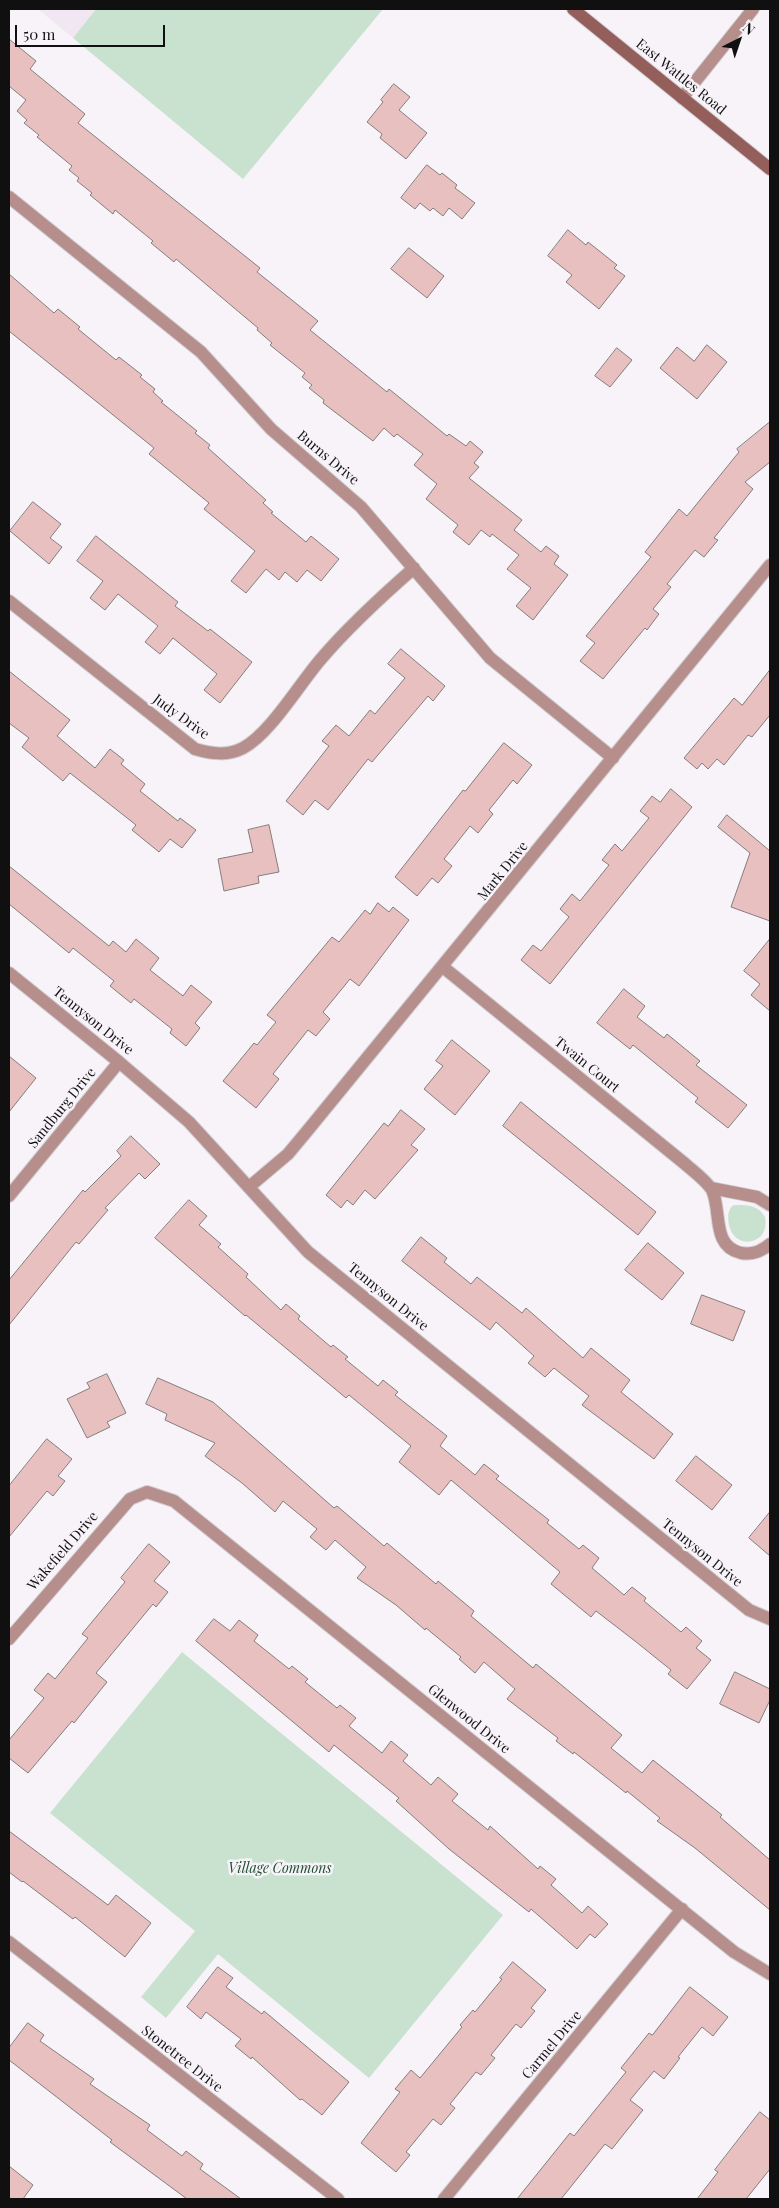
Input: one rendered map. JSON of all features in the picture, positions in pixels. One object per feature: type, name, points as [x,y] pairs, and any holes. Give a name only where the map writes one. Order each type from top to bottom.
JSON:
[{"type":"main road","name":"East Wattles Road","points":[[574,9],[770,169]]},
{"type":"street","points":[[682,98],[753,9]]},
{"type":"street","name":"Burns Drive","points":[[9,197],[201,352],[271,429],[362,507],[490,658],[613,758]]},
{"type":"street","name":"Mark Drive","points":[[249,1187],[288,1154],[443,967],[770,565]]},
{"type":"street","name":"Judy Drive","points":[[9,601],[196,749],[208,753],[223,754],[243,748],[261,734],[332,646],[414,568]]},
{"type":"street","name":"Twain Court","points":[[443,967],[684,1163],[711,1188]]},
{"type":"street","name":"Tennyson Drive","points":[[9,973],[119,1062],[189,1122],[308,1252],[733,1598],[749,1610],[770,1619]]},
{"type":"street","name":"Sandburg Drive","points":[[9,1196],[119,1062]]},
{"type":"street","points":[[770,1205],[757,1196],[711,1188],[720,1235],[726,1245],[740,1253],[748,1254],[757,1252],[770,1244]]},
{"type":"street","name":"Wakefield Drive","points":[[9,1639],[115,1514],[130,1499],[147,1492]]},
{"type":"street","name":"Glenwood Drive","points":[[147,1492],[174,1501],[734,1952],[770,1974]]},
{"type":"street","name":"Carmel Drive","points":[[444,2199],[682,1909]]},
{"type":"street","name":"Stonetree Drive","points":[[9,1942],[338,2199]]},
{"type":"shaded area","points":[[38,9],[96,9],[73,38]]},
{"type":"green space","points":[[96,9],[383,9],[243,179],[73,38]]},
{"type":"green space","points":[[735,1205],[756,1208],[765,1217],[763,1233],[758,1239],[745,1241],[738,1239],[733,1234],[729,1225],[728,1215],[730,1208]]},
{"type":"green space","name":"Village Commons","points":[[182,1652],[503,1915],[369,2078],[218,1954],[166,2018],[141,1997],[195,1931],[50,1813]]},
{"type":"building","points":[[9,39],[36,61],[30,69],[85,114],[78,123],[260,268],[257,272],[318,321],[310,330],[387,392],[389,389],[447,436],[449,434],[466,446],[470,441],[483,452],[474,463],[479,467],[469,478],[522,520],[514,530],[541,552],[546,546],[559,556],[554,564],[568,575],[533,620],[516,606],[531,588],[507,569],[519,555],[492,534],[490,537],[481,530],[469,545],[453,532],[458,525],[426,499],[437,484],[414,465],[423,454],[397,434],[394,437],[384,428],[373,441],[323,403],[324,400],[309,388],[312,385],[302,377],[305,373],[270,345],[272,343],[257,330],[258,328],[176,259],[174,262],[151,243],[153,241],[115,210],[113,214],[90,195],[92,193],[77,181],[79,178],[69,170],[72,166],[37,137],[39,135],[24,123],[27,120],[17,111],[26,100],[9,86]]},
{"type":"building","points":[[394,84],[410,97],[399,110],[427,133],[406,159],[380,138],[382,134],[367,122]]},
{"type":"building","points":[[427,165],[440,175],[442,173],[457,185],[455,188],[475,203],[462,219],[449,208],[443,216],[433,208],[430,211],[420,203],[415,209],[401,198]]},
{"type":"building","points":[[568,230],[586,245],[588,242],[617,265],[614,268],[625,276],[599,309],[566,282],[572,275],[548,256]]},
{"type":"building","points":[[409,248],[444,276],[427,298],[391,269]]},
{"type":"building","points":[[9,274],[54,313],[58,309],[80,327],[78,329],[116,360],[119,357],[142,375],[140,377],[155,389],[153,392],[163,401],[161,402],[197,431],[195,433],[210,445],[208,448],[266,500],[263,503],[273,512],[271,513],[306,542],[311,536],[339,559],[321,581],[307,570],[297,582],[285,572],[279,580],[266,569],[246,593],[231,581],[255,551],[204,509],[209,503],[149,454],[154,448],[9,331]]},
{"type":"building","points":[[707,345],[727,362],[697,399],[660,368],[677,347],[694,361]]},
{"type":"building","points":[[617,348],[632,360],[610,387],[595,376]]},
{"type":"building","points":[[770,422],[770,462],[745,482],[753,489],[714,538],[718,540],[704,557],[695,550],[667,584],[671,587],[653,609],[659,614],[603,679],[580,661],[595,643],[586,636],[651,557],[645,552],[679,509],[687,516],[739,452],[737,449]]},
{"type":"building","points":[[33,502],[61,524],[50,538],[62,547],[49,564],[10,531]]},
{"type":"building","points":[[96,536],[178,602],[175,606],[208,631],[210,629],[252,662],[220,703],[204,690],[217,674],[173,638],[160,654],[145,642],[158,626],[118,594],[105,610],[90,598],[103,581],[77,561]]},
{"type":"building","points":[[401,649],[445,686],[433,701],[428,696],[372,762],[368,759],[328,810],[315,800],[303,815],[286,801],[329,746],[322,741],[336,725],[349,736],[370,710],[375,714],[405,678],[388,664]]},
{"type":"building","points":[[770,670],[770,715],[752,737],[748,735],[724,765],[717,759],[708,769],[702,763],[697,769],[684,758],[734,698],[742,705]]},
{"type":"building","points":[[9,671],[70,720],[57,736],[95,768],[110,749],[124,760],[121,764],[145,784],[140,791],[178,821],[180,818],[196,830],[182,848],[170,839],[159,852],[132,830],[136,825],[70,773],[63,781],[22,747],[29,738],[9,723]]},
{"type":"building","points":[[504,743],[532,765],[517,784],[513,780],[489,810],[493,814],[478,833],[470,826],[444,859],[452,866],[438,883],[432,878],[417,896],[395,877],[463,790],[465,791]]},
{"type":"building","points":[[671,789],[692,807],[550,984],[521,960],[533,945],[541,951],[569,917],[560,909],[572,894],[580,901],[609,865],[602,860],[615,844],[622,851],[649,818],[640,811],[652,796],[660,802]]},
{"type":"building","points":[[727,815],[770,851],[770,921],[731,907],[750,853],[718,827]]},
{"type":"building","points":[[269,825],[279,872],[258,876],[259,883],[224,891],[218,859],[253,852],[248,830]]},
{"type":"building","points":[[9,866],[109,946],[113,941],[126,952],[136,939],[159,958],[150,970],[183,996],[191,985],[212,1002],[195,1023],[200,1028],[186,1046],[170,1033],[172,1029],[134,999],[131,1003],[110,986],[114,981],[73,948],[69,953],[9,904]]},
{"type":"building","points":[[378,903],[389,912],[393,907],[409,920],[359,986],[350,979],[323,1012],[330,1019],[316,1036],[308,1030],[273,1074],[279,1079],[256,1108],[223,1081],[254,1043],[257,1045],[276,1022],[267,1015],[332,937],[339,942],[365,910],[370,914]]},
{"type":"building","points":[[770,939],[770,1011],[751,995],[760,984],[744,971]]},
{"type":"building","points":[[624,989],[645,1006],[637,1017],[664,1038],[667,1034],[700,1061],[696,1065],[747,1105],[728,1128],[695,1102],[698,1098],[633,1045],[630,1049],[597,1023]]},
{"type":"building","points":[[452,1040],[490,1071],[455,1115],[424,1089],[443,1066],[436,1061]]},
{"type":"building","points":[[9,1056],[36,1078],[9,1112]]},
{"type":"building","points":[[521,1102],[656,1212],[638,1235],[503,1126]]},
{"type":"building","points":[[401,1110],[425,1129],[411,1145],[418,1150],[375,1199],[365,1190],[353,1205],[347,1200],[341,1208],[326,1195],[384,1123],[388,1126]]},
{"type":"building","points":[[131,1136],[160,1164],[145,1179],[139,1173],[105,1208],[108,1210],[79,1244],[76,1242],[9,1325],[9,1280],[83,1190],[85,1192],[121,1156],[117,1151]]},
{"type":"building","points":[[189,1200],[207,1216],[199,1225],[221,1244],[218,1247],[248,1274],[246,1277],[281,1310],[286,1304],[300,1316],[298,1319],[331,1347],[333,1345],[348,1357],[345,1359],[378,1386],[383,1380],[398,1392],[395,1395],[447,1436],[440,1446],[475,1475],[484,1464],[499,1476],[496,1479],[549,1520],[547,1523],[579,1549],[583,1545],[599,1558],[592,1568],[624,1595],[632,1587],[646,1598],[644,1601],[681,1632],[686,1627],[702,1641],[696,1648],[711,1660],[687,1689],[668,1674],[671,1670],[635,1641],[596,1611],[591,1617],[551,1584],[560,1572],[451,1480],[439,1495],[399,1462],[411,1446],[349,1395],[346,1398],[245,1316],[155,1238]]},
{"type":"building","points":[[421,1237],[447,1258],[444,1262],[471,1284],[477,1277],[522,1313],[526,1308],[583,1358],[591,1348],[630,1380],[621,1392],[673,1434],[654,1459],[582,1405],[589,1396],[554,1368],[545,1377],[528,1363],[534,1356],[496,1322],[490,1330],[402,1261]]},
{"type":"building","points":[[648,1243],[684,1273],[662,1300],[625,1270]]},
{"type":"building","points":[[702,1295],[745,1311],[733,1341],[691,1324]]},
{"type":"building","points":[[107,1374],[126,1413],[107,1422],[110,1427],[87,1438],[67,1399],[90,1388],[87,1383]]},
{"type":"building","points":[[158,1378],[213,1402],[334,1508],[337,1506],[384,1546],[387,1543],[436,1584],[438,1581],[474,1611],[471,1616],[533,1668],[536,1664],[622,1735],[611,1748],[642,1773],[653,1760],[722,1815],[720,1817],[770,1860],[770,1910],[695,1848],[657,1821],[660,1818],[627,1791],[626,1793],[574,1752],[573,1754],[556,1741],[558,1738],[507,1699],[515,1689],[484,1662],[475,1673],[459,1659],[461,1657],[426,1628],[425,1630],[396,1605],[357,1578],[366,1567],[335,1540],[326,1550],[310,1537],[317,1529],[283,1501],[275,1512],[242,1483],[205,1456],[215,1443],[165,1420],[167,1414],[146,1404]]},
{"type":"building","points":[[47,1439],[72,1459],[58,1476],[65,1481],[53,1496],[47,1491],[9,1537],[9,1486]]},
{"type":"building","points":[[696,1456],[732,1485],[712,1510],[676,1481]]},
{"type":"building","points":[[770,1512],[770,1556],[749,1538]]},
{"type":"building","points":[[149,1544],[170,1562],[154,1581],[168,1592],[156,1607],[153,1604],[96,1673],[107,1682],[74,1723],[72,1721],[28,1773],[9,1758],[9,1740],[44,1698],[34,1690],[48,1673],[55,1679],[88,1638],[82,1634],[125,1582],[121,1578]]},
{"type":"building","points":[[214,1619],[230,1631],[239,1620],[258,1635],[254,1641],[289,1669],[292,1666],[308,1679],[305,1682],[337,1708],[340,1705],[356,1718],[349,1726],[382,1753],[391,1741],[408,1755],[403,1761],[431,1785],[438,1777],[458,1794],[452,1801],[488,1830],[490,1826],[538,1869],[540,1866],[556,1879],[551,1885],[582,1913],[588,1906],[608,1924],[595,1938],[590,1934],[577,1949],[531,1909],[529,1912],[449,1849],[396,1801],[399,1798],[334,1745],[329,1752],[196,1641]]},
{"type":"building","points":[[735,1672],[770,1689],[770,1700],[759,1723],[720,1704]]},
{"type":"building","points":[[9,1831],[108,1905],[116,1895],[151,1923],[125,1957],[75,1917],[73,1919],[9,1872]]},
{"type":"building","points":[[513,1962],[546,1990],[531,2008],[535,2011],[521,2028],[516,2024],[491,2055],[495,2058],[481,2075],[476,2072],[450,2104],[455,2108],[441,2125],[433,2119],[406,2152],[410,2155],[396,2172],[361,2143],[400,2092],[395,2089],[411,2070],[420,2078],[462,2027],[460,2025],[473,2010],[475,2012],[502,1979],[500,1978]]},
{"type":"building","points":[[218,1967],[233,1978],[226,1987],[262,2014],[264,2011],[349,2082],[322,2115],[302,2099],[300,2100],[252,2057],[251,2059],[235,2046],[241,2039],[206,2012],[201,2019],[187,2007]]},
{"type":"building","points":[[690,1987],[728,2017],[713,2036],[702,2027],[678,2057],[680,2058],[664,2079],[654,2071],[630,2100],[643,2110],[612,2149],[605,2144],[561,2199],[517,2199],[570,2133],[574,2136],[626,2072],[621,2068],[649,2033],[652,2035]]},
{"type":"building","points":[[28,2023],[44,2035],[40,2041],[94,2079],[90,2084],[150,2125],[147,2130],[182,2156],[186,2151],[203,2164],[200,2169],[241,2199],[187,2199],[110,2142],[112,2140],[9,2060],[9,2048]]},
{"type":"building","points":[[760,2112],[770,2120],[770,2169],[746,2199],[697,2199],[718,2172],[715,2170]]},
{"type":"building","points":[[9,2166],[33,2185],[23,2199],[9,2199]]}]
